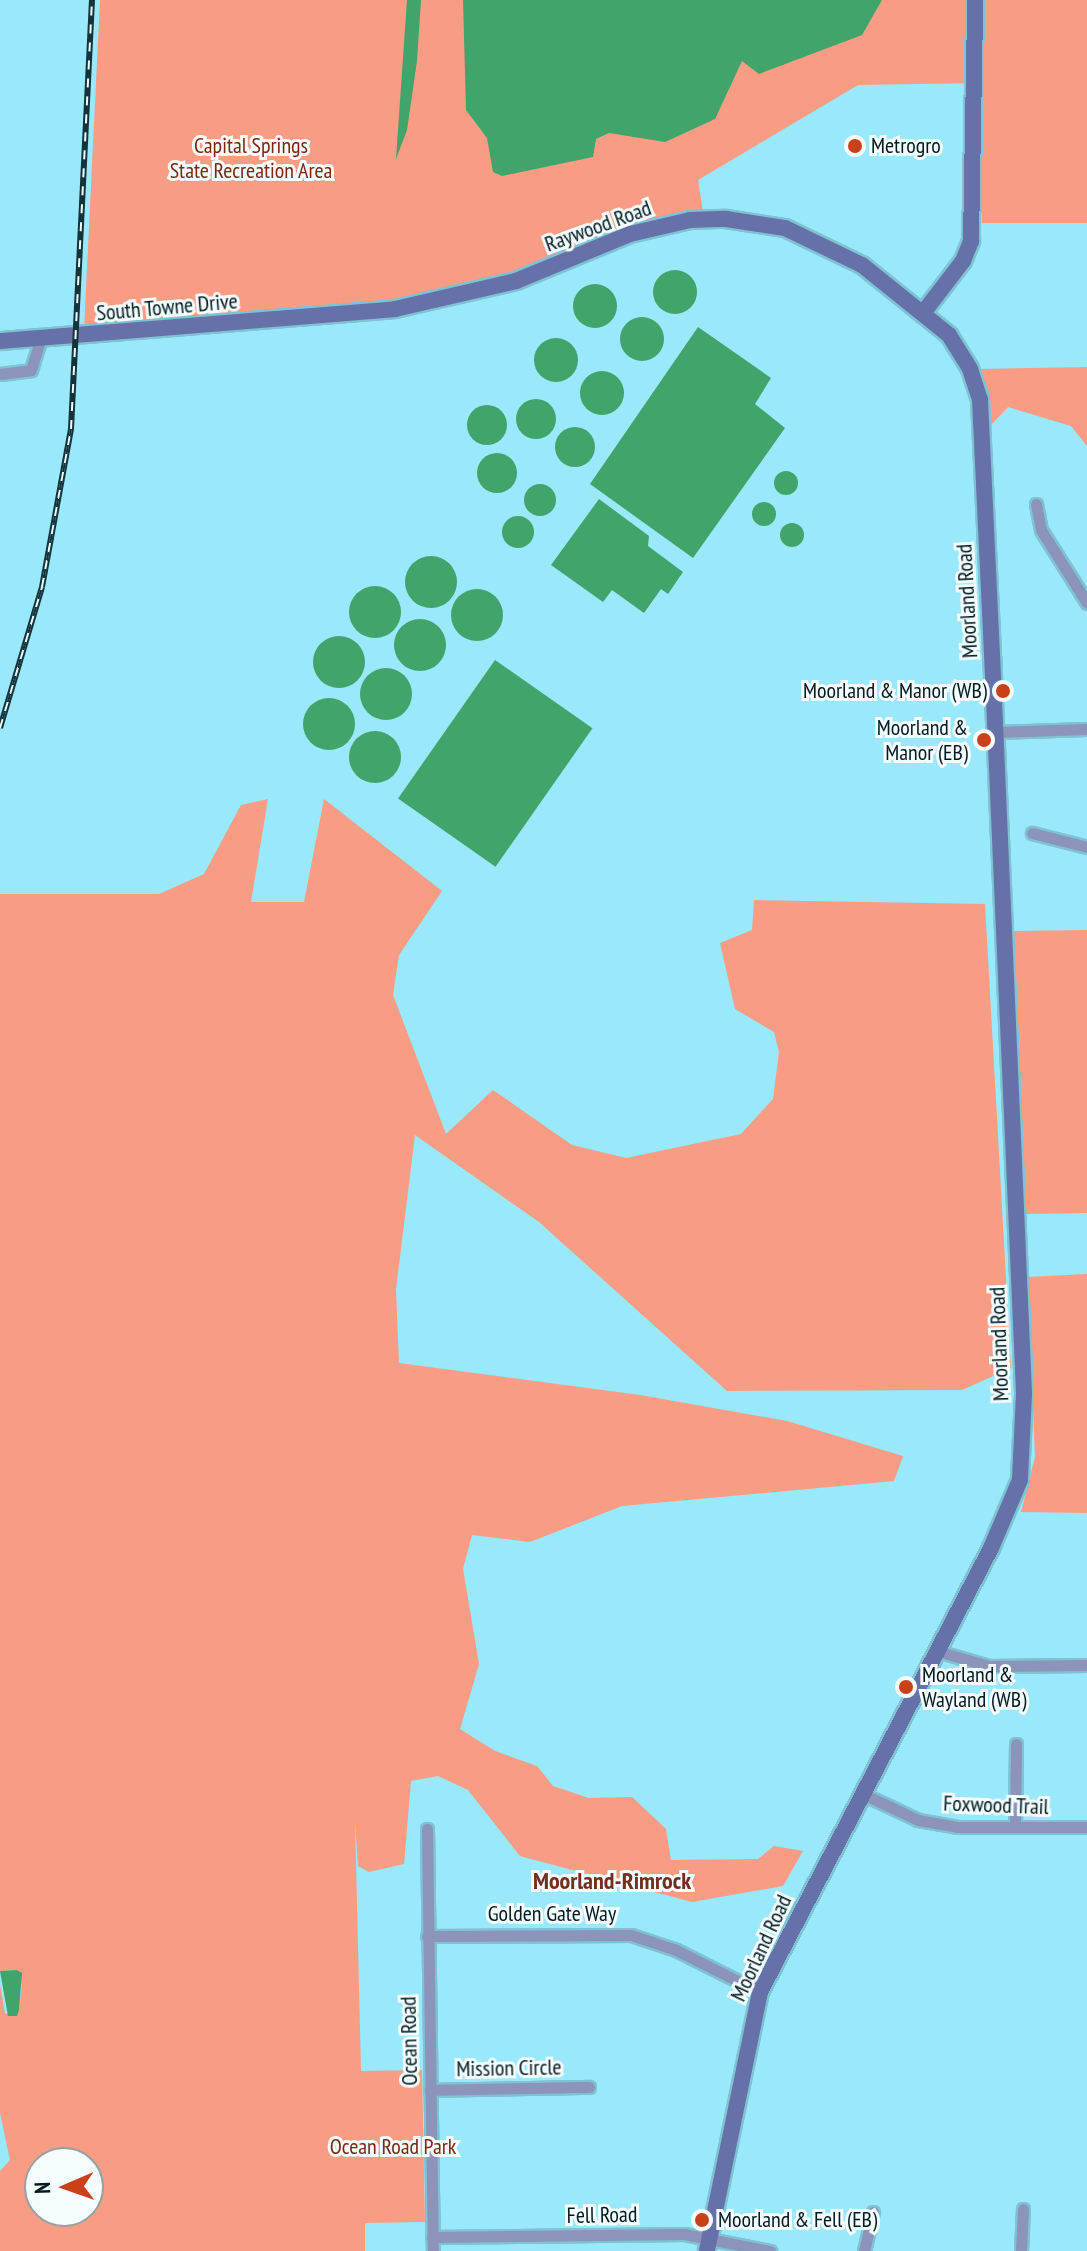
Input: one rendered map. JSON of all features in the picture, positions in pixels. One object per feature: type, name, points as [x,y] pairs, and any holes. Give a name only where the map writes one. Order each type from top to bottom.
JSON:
[{"type":"street","points":[[923,313],[963,261],[971,241],[975,0]]},
{"type":"street","name":"Raywood Road","points":[[338,314],[472,294],[630,234],[690,220],[726,219],[785,228],[835,248],[949,335],[970,369]]},
{"type":"street","name":"South Towne Drive","points":[[0,341],[338,314]]},
{"type":"street","points":[[0,374],[31,370],[40,340]]},
{"type":"street","name":"Moorland Road","points":[[708,2244],[760,1992],[1015,1500],[1024,1451],[980,400],[970,369]]},
{"type":"street","points":[[1036,504],[1041,530],[1087,603]]},
{"type":"street","points":[[995,732],[1087,729]]},
{"type":"street","points":[[1032,833],[1087,847]]},
{"type":"street","points":[[937,1651],[989,1666],[1087,1665]]},
{"type":"street","points":[[1015,1827],[1016,1744]]},
{"type":"street","name":"Foxwood Trail","points":[[863,1794],[928,1823],[1087,1827]]},
{"type":"street","name":"Ocean Road","points":[[427,1829],[433,2251]]},
{"type":"street","name":"Golden Gate Way","points":[[427,1936],[631,1935],[676,1950],[760,1992]]},
{"type":"street","name":"Mission Circle","points":[[430,2090],[589,2087]]},
{"type":"street","points":[[1021,2251],[1023,2209]]},
{"type":"street","points":[[864,2251],[873,2212]]},
{"type":"street","name":"Fell Road","points":[[432,2237],[708,2244],[770,2251]]},
{"type":"green space","name":"Capital Springs State Recreation Area","points":[[100,0],[1087,0],[1087,223],[982,223],[978,83],[858,85],[698,180],[703,212],[629,226],[523,272],[415,299],[84,330]]},
{"type":"green space","points":[[1087,367],[1087,446],[1071,426],[1008,407],[991,425],[980,369]]},
{"type":"green space","name":"Ocean Road Park","points":[[268,799],[251,902],[304,902],[324,799],[442,891],[399,955],[393,995],[446,1134],[493,1090],[572,1145],[626,1158],[741,1134],[773,1099],[779,1052],[774,1032],[735,1009],[720,943],[752,930],[754,900],[985,904],[1011,1368],[962,1390],[727,1391],[539,1222],[415,1135],[396,1289],[399,1363],[640,1395],[787,1421],[903,1456],[894,1481],[622,1506],[530,1542],[472,1535],[463,1569],[479,1664],[460,1729],[495,1751],[537,1766],[553,1786],[589,1798],[632,1797],[666,1829],[671,1860],[758,1859],[774,1846],[803,1851],[783,1886],[692,1902],[520,1856],[468,1790],[438,1776],[411,1781],[404,1864],[369,1872],[358,1866],[355,1821],[361,2071],[422,2070],[425,2222],[365,2223],[365,2251],[0,2251],[0,2171],[10,2160],[0,2113],[0,1985],[5,2014],[19,2010],[22,1985],[17,1970],[0,1971],[0,894],[159,894],[204,874],[241,805]]},
{"type":"green space","points":[[1087,930],[1087,1213],[1026,1214],[1014,931]]},
{"type":"green space","points":[[1087,1274],[1087,1513],[1021,1512],[1035,1457],[1028,1277]]},
{"type":"shaded area","points":[[407,0],[421,0],[417,61],[407,130],[396,159]]},
{"type":"shaded area","points":[[463,0],[882,0],[862,35],[759,74],[742,61],[715,119],[665,142],[609,133],[596,139],[593,157],[502,176],[493,172],[487,138],[466,110]]},
{"type":"shaded area","points":[[675,270],[691,276],[697,292],[691,308],[675,314],[659,308],[653,292],[659,276]]},
{"type":"shaded area","points":[[595,284],[611,290],[617,306],[611,322],[595,328],[579,322],[573,306],[579,290]]},
{"type":"shaded area","points":[[642,317],[658,323],[664,339],[658,355],[642,361],[626,355],[620,339],[626,323]]},
{"type":"shaded area","points":[[698,327],[771,378],[755,404],[785,428],[693,558],[590,484]]},
{"type":"shaded area","points":[[556,338],[572,344],[578,360],[572,376],[556,382],[540,376],[534,360],[540,344]]},
{"type":"shaded area","points":[[602,371],[618,377],[624,393],[618,409],[602,415],[586,409],[580,393],[586,377]]},
{"type":"shaded area","points":[[536,399],[550,405],[556,419],[550,433],[536,439],[522,433],[516,419],[522,405]]},
{"type":"shaded area","points":[[487,405],[501,411],[507,425],[501,439],[487,445],[473,439],[467,425],[473,411]]},
{"type":"shaded area","points":[[575,427],[589,433],[595,447],[589,461],[575,467],[561,461],[555,447],[561,433]]},
{"type":"shaded area","points":[[497,453],[511,459],[517,473],[511,487],[497,493],[483,487],[477,473],[483,459]]},
{"type":"shaded area","points":[[786,471],[795,474],[798,483],[795,492],[786,495],[777,492],[774,483],[777,474]]},
{"type":"shaded area","points":[[540,484],[551,489],[556,500],[551,511],[540,516],[529,511],[524,500],[529,489]]},
{"type":"shaded area","points":[[599,499],[649,536],[648,546],[683,572],[668,594],[661,589],[644,613],[612,590],[603,602],[551,565]]},
{"type":"shaded area","points":[[764,502],[773,505],[776,514],[773,523],[764,526],[755,523],[752,514],[755,505]]},
{"type":"shaded area","points":[[518,516],[530,520],[534,532],[530,544],[518,548],[506,544],[502,532],[506,520]]},
{"type":"shaded area","points":[[792,523],[801,526],[804,535],[801,544],[792,547],[783,544],[780,535],[783,526]]},
{"type":"shaded area","points":[[431,556],[449,564],[457,582],[449,600],[431,608],[413,600],[405,582],[413,564]]},
{"type":"shaded area","points":[[375,586],[393,594],[401,612],[393,630],[375,638],[357,630],[349,612],[357,594]]},
{"type":"shaded area","points":[[477,589],[495,597],[503,615],[495,633],[477,641],[459,633],[451,615],[459,597]]},
{"type":"shaded area","points":[[420,619],[438,627],[446,645],[438,663],[420,671],[402,663],[394,645],[402,627]]},
{"type":"shaded area","points":[[339,636],[357,644],[365,662],[357,680],[339,688],[321,680],[313,662],[321,644]]},
{"type":"shaded area","points":[[495,660],[592,728],[496,867],[398,798]]},
{"type":"shaded area","points":[[386,668],[404,676],[412,694],[404,712],[386,720],[368,712],[360,694],[368,676]]},
{"type":"shaded area","points":[[329,698],[347,706],[355,724],[347,742],[329,750],[311,742],[303,724],[311,706]]},
{"type":"shaded area","points":[[375,731],[393,739],[401,757],[393,775],[375,783],[357,775],[349,757],[357,739]]},
{"type":"shaded area","points":[[17,1970],[22,1973],[19,2010],[17,2016],[8,2016],[0,1971]]},
{"type":"railway","points":[[0,728],[42,587],[71,429],[92,0]]},
{"type":"place","name":"Metrogro","points":[[855,146]]},
{"type":"place","name":"Moorland & Manor (WB)","points":[[1003,691]]},
{"type":"place","name":"Moorland & Manor (EB)","points":[[984,740]]},
{"type":"place","name":"Moorland & Wayland (WB)","points":[[906,1687]]},
{"type":"place","name":"Moorland & Fell (EB)","points":[[702,2220]]},
{"type":"district","name":"Moorland-Rimrock","points":[[612,1881]]}]
